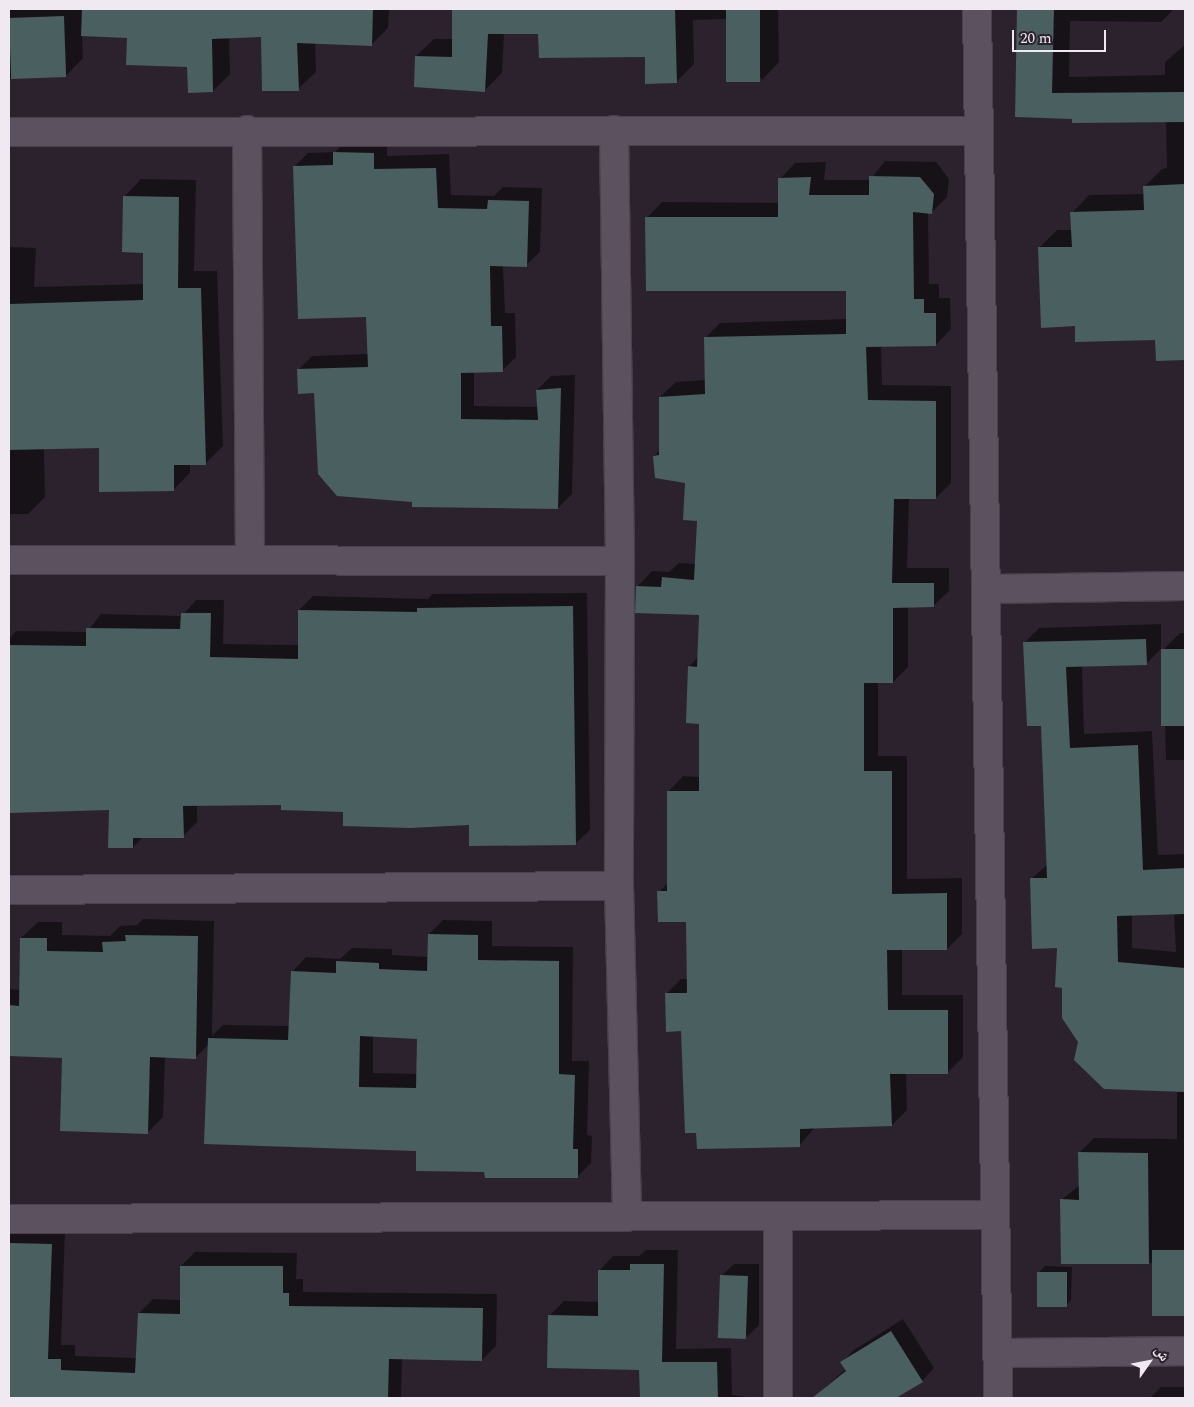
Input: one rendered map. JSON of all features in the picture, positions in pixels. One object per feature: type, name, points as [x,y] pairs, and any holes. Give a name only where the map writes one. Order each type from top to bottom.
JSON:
[{"type":"street","points":[[977,9],[998,1398]]},
{"type":"street","points":[[9,132],[247,130],[979,130]]},
{"type":"street","points":[[247,130],[250,559]]},
{"type":"street","points":[[614,130],[620,561],[619,886],[627,1216]]},
{"type":"street","points":[[9,560],[620,561]]},
{"type":"street","points":[[987,589],[1185,586]]},
{"type":"street","points":[[9,890],[619,886]]},
{"type":"street","points":[[9,1219],[995,1215]]},
{"type":"street","points":[[778,1216],[778,1398]]},
{"type":"street","points":[[998,1353],[1185,1351]]},
{"type":"building","points":[[82,9],[373,9],[372,46],[297,43],[299,91],[262,91],[261,37],[212,39],[213,92],[188,93],[187,67],[126,65],[127,38],[81,36]]},
{"type":"building","points":[[452,9],[675,9],[677,83],[645,84],[645,57],[539,58],[538,34],[488,34],[485,92],[414,87],[415,56],[452,57]]},
{"type":"building","points":[[726,9],[760,9],[760,82],[726,82]]},
{"type":"building","points":[[1017,9],[1054,9],[1052,93],[1185,92],[1185,122],[1072,123],[1072,119],[1015,117]]},
{"type":"building","points":[[64,16],[66,77],[11,79],[9,18]]},
{"type":"building","points":[[333,152],[374,153],[374,169],[436,168],[438,208],[487,209],[488,200],[529,201],[527,267],[490,266],[491,326],[502,326],[503,372],[461,373],[461,419],[538,420],[536,390],[561,388],[558,509],[412,507],[412,502],[337,496],[318,474],[314,393],[298,394],[297,369],[368,367],[366,317],[298,319],[293,166],[333,165]]},
{"type":"building","points":[[869,176],[920,177],[934,194],[932,214],[913,212],[914,299],[924,299],[924,313],[936,313],[936,346],[866,347],[868,400],[936,401],[936,499],[894,499],[892,583],[934,583],[934,607],[893,608],[893,683],[864,683],[864,771],[892,771],[892,894],[947,893],[947,950],[887,950],[888,1010],[948,1010],[948,1074],[890,1074],[892,1126],[800,1129],[800,1147],[697,1149],[696,1133],[685,1133],[681,1031],[666,1032],[665,993],[687,993],[686,922],[658,922],[657,891],[667,891],[667,791],[699,791],[699,724],[686,723],[688,666],[697,667],[699,615],[635,613],[636,586],[661,587],[662,577],[694,580],[697,521],[683,520],[685,483],[655,478],[653,456],[659,455],[659,397],[705,394],[704,337],[846,334],[846,291],[646,291],[645,217],[778,217],[778,178],[811,177],[809,195],[869,195]]},
{"type":"building","points":[[1185,184],[1185,360],[1156,361],[1155,340],[1075,342],[1075,326],[1041,328],[1038,247],[1072,247],[1070,212],[1144,210],[1143,186]]},
{"type":"building","points":[[123,196],[179,197],[178,288],[201,288],[206,465],[174,465],[174,491],[99,492],[99,448],[9,450],[9,304],[143,300],[143,253],[122,252]]},
{"type":"building","points":[[573,606],[576,845],[469,846],[469,825],[410,828],[343,826],[343,812],[281,810],[281,805],[183,806],[184,838],[133,838],[133,848],[108,848],[109,810],[9,813],[9,645],[86,646],[86,628],[180,629],[181,613],[211,613],[210,657],[298,659],[298,610],[417,612],[417,608]]},
{"type":"building","points":[[1146,639],[1147,665],[1066,667],[1070,748],[1138,745],[1143,870],[1185,868],[1185,914],[1117,916],[1118,962],[1185,968],[1185,1092],[1104,1089],[1074,1060],[1078,1042],[1062,1018],[1062,988],[1055,987],[1057,948],[1032,949],[1030,878],[1047,878],[1041,726],[1027,726],[1023,642]]},
{"type":"building","points":[[1161,649],[1185,649],[1185,726],[1161,726]]},
{"type":"building","points":[[428,934],[478,935],[478,960],[559,961],[559,1074],[575,1075],[573,1149],[578,1149],[578,1178],[485,1178],[484,1172],[416,1171],[416,1151],[204,1144],[208,1038],[288,1040],[291,971],[336,973],[336,961],[379,963],[379,969],[427,971]],"holes":[[[360,1036],[417,1039],[416,1088],[359,1087]]]},
{"type":"building","points":[[125,935],[198,936],[196,1059],[150,1057],[148,1134],[60,1131],[62,1058],[9,1056],[9,1005],[19,1006],[20,938],[47,938],[47,951],[103,952],[102,942],[126,941]]},
{"type":"building","points":[[1078,1152],[1148,1153],[1149,1264],[1061,1264],[1060,1199],[1079,1200]]},
{"type":"building","points":[[9,1243],[52,1244],[48,1359],[61,1359],[61,1370],[135,1373],[138,1313],[180,1314],[180,1266],[283,1266],[283,1293],[289,1293],[289,1306],[483,1308],[482,1361],[389,1359],[388,1398],[9,1398]]},
{"type":"building","points":[[1152,1250],[1185,1250],[1185,1316],[1152,1316]]},
{"type":"building","points":[[630,1264],[664,1264],[662,1362],[717,1362],[718,1397],[640,1398],[639,1370],[547,1368],[548,1315],[598,1316],[598,1270],[630,1270]]},
{"type":"building","points":[[1037,1272],[1067,1272],[1067,1307],[1037,1307]]},
{"type":"building","points":[[720,1275],[748,1276],[746,1339],[718,1338]]},
{"type":"building","points":[[891,1331],[923,1382],[896,1398],[812,1398],[846,1371],[840,1362]]}]
